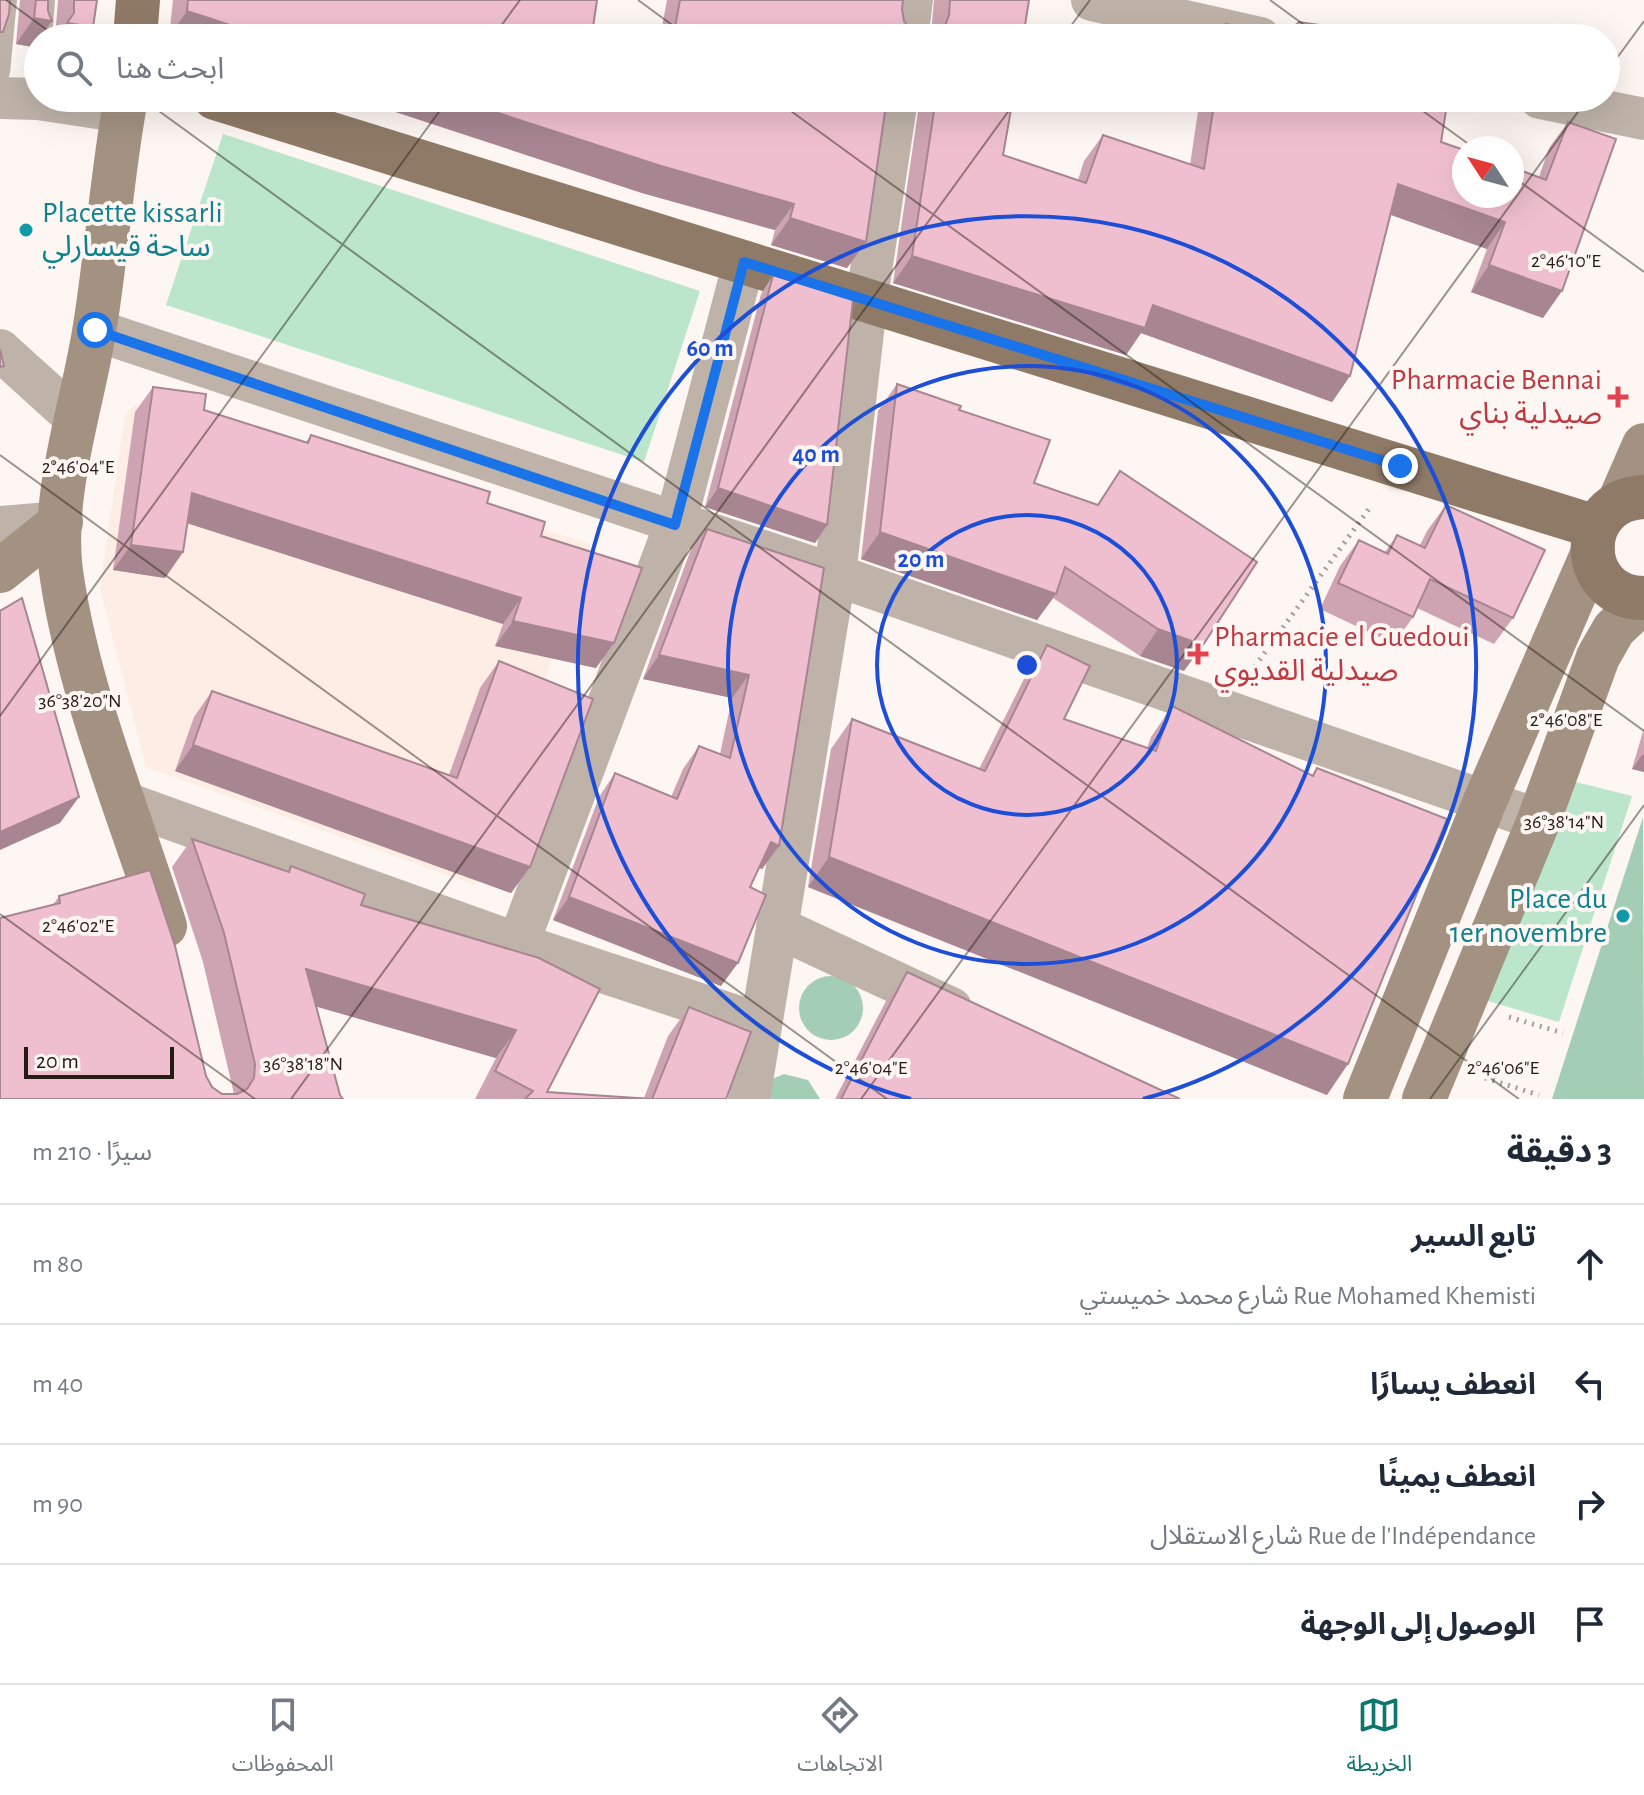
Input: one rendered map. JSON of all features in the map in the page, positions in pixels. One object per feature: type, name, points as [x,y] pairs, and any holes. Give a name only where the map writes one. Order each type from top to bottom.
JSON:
[{"type":"main road","points":[[136,24],[138,0]]},
{"type":"main road","points":[[124,112],[95,330],[74,417],[61,522],[61,575],[102,738],[179,968]]},
{"type":"main road","points":[[260,112],[867,297],[1400,466],[1613,520]]},
{"type":"main road","points":[[1644,445],[1594,563],[1606,583],[1625,596],[1644,600]]},
{"type":"main road","points":[[1365,1099],[1485,801],[1613,520]]},
{"type":"main road","points":[[0,571],[61,522]]},
{"type":"main road","points":[[1431,1081],[1539,820],[1604,645],[1614,629],[1644,600]]},
{"type":"street","points":[[909,24],[912,0]]},
{"type":"street","points":[[1092,0],[1198,24]]},
{"type":"street","points":[[0,98],[24,98]]},
{"type":"street","points":[[749,1099],[835,575],[867,297],[895,112]]},
{"type":"street","points":[[1609,112],[1644,119]]},
{"type":"street","points":[[518,944],[675,525],[744,262]]},
{"type":"street","points":[[95,330],[675,525],[835,575],[1539,820]]},
{"type":"street","points":[[0,350],[74,417]]},
{"type":"street","points":[[0,527],[61,522]]},
{"type":"street","points":[[126,803],[518,944],[760,1024]]},
{"type":"street","points":[[777,927],[991,1026]]},
{"type":"lane","points":[[0,72],[7,0]]},
{"type":"lane","points":[[43,24],[45,0]]},
{"type":"path","points":[[1222,712],[1400,466]]},
{"type":"path","points":[[1431,1081],[1539,1095]]},
{"type":"shaded area","points":[[135,404],[591,544],[475,885],[146,767],[100,588],[125,415]]},
{"type":"green space","points":[[223,134],[700,291],[644,462],[166,305]]},
{"type":"green space","points":[[1572,781],[1632,796],[1559,1022],[1481,999]]},
{"type":"green space","name":"Place du 1er novembre","points":[[1643,817],[1644,1099],[1552,1099]]},
{"type":"green space","points":[[831,976],[849,982],[857,990],[863,1008],[857,1026],[849,1034],[831,1040],[813,1034],[805,1026],[799,1008],[805,990],[813,982]]},
{"type":"green space","points":[[784,1074],[808,1080],[820,1099],[758,1099],[772,1079]]},
{"type":"building","points":[[0,0],[10,0],[3,32],[0,32]]},
{"type":"building","points":[[36,0],[48,0],[52,21],[34,18]]},
{"type":"building","points":[[74,0],[97,0],[93,24],[67,23],[74,13]]},
{"type":"building","points":[[188,0],[597,0],[593,24],[227,24],[187,11]]},
{"type":"building","points":[[680,0],[903,0],[906,24],[676,24]]},
{"type":"building","points":[[950,0],[1029,0],[1025,24],[946,24]]},
{"type":"building","points":[[495,112],[885,112],[866,242],[790,218],[794,204],[661,166]]},
{"type":"building","points":[[934,112],[1011,112],[1003,155],[1086,183],[1103,135],[1204,169],[1213,112],[1446,112],[1441,142],[1452,146],[1452,203],[1398,184],[1350,376],[1153,305],[1145,328],[912,256]]},
{"type":"building","points":[[1568,122],[1616,139],[1562,291],[1489,265],[1505,222],[1466,208],[1524,208],[1524,172],[1546,180]]},
{"type":"building","points":[[773,275],[853,300],[827,525],[718,488]]},
{"type":"building","points":[[897,384],[961,406],[959,410],[1050,440],[1034,483],[1098,505],[1120,471],[1257,562],[1203,645],[1158,629],[1065,567],[1056,594],[880,532]]},
{"type":"building","points":[[153,387],[206,394],[204,410],[308,443],[311,435],[490,492],[487,503],[545,522],[541,536],[642,568],[614,643],[513,621],[521,598],[192,493],[183,552],[131,545]]},
{"type":"building","points":[[1446,505],[1545,550],[1513,618],[1430,579],[1413,617],[1338,583],[1359,540],[1388,554],[1397,535],[1425,548]]},
{"type":"building","points":[[707,529],[824,568],[779,846],[771,842],[750,887],[766,895],[738,963],[569,897],[615,773],[677,799],[699,746],[730,758],[749,675],[659,655]]},
{"type":"building","points":[[22,598],[79,797],[0,832],[0,611]]},
{"type":"building","points":[[1047,645],[1090,666],[1064,719],[1156,751],[1172,706],[1313,776],[1317,768],[1447,819],[1348,1064],[829,857],[852,719],[985,771]]},
{"type":"building","points":[[499,661],[593,699],[530,867],[193,745],[212,691],[457,778]]},
{"type":"building","points":[[192,839],[289,872],[291,866],[365,894],[361,905],[539,958],[600,989],[547,1092],[652,1099],[525,1099],[533,1091],[495,1071],[516,1030],[306,969],[343,1099],[0,1099],[0,918],[60,903],[59,896],[150,870],[175,946],[206,1076],[212,1087],[222,1094],[237,1094],[247,1089],[254,1078],[255,1064],[224,933]]},
{"type":"building","points":[[907,972],[1180,1099],[841,1099]]},
{"type":"building","points":[[689,1007],[751,1032],[726,1099],[652,1099]]},
{"type":"place","name":"Placette kissarli ساحة قيسارلي","points":[[26,230]]},
{"type":"place","name":"Pharmacie Bennai صيدلية بناي","points":[[1618,397]]},
{"type":"place","name":"Pharmacie el Guedoui صيدلية القديوي","points":[[1198,654]]},
{"type":"place","name":"Place du 1er novembre","points":[[1623,916]]},
{"type":"route","points":[[95,330],[675,525],[744,262],[867,297],[1400,466]]}]
